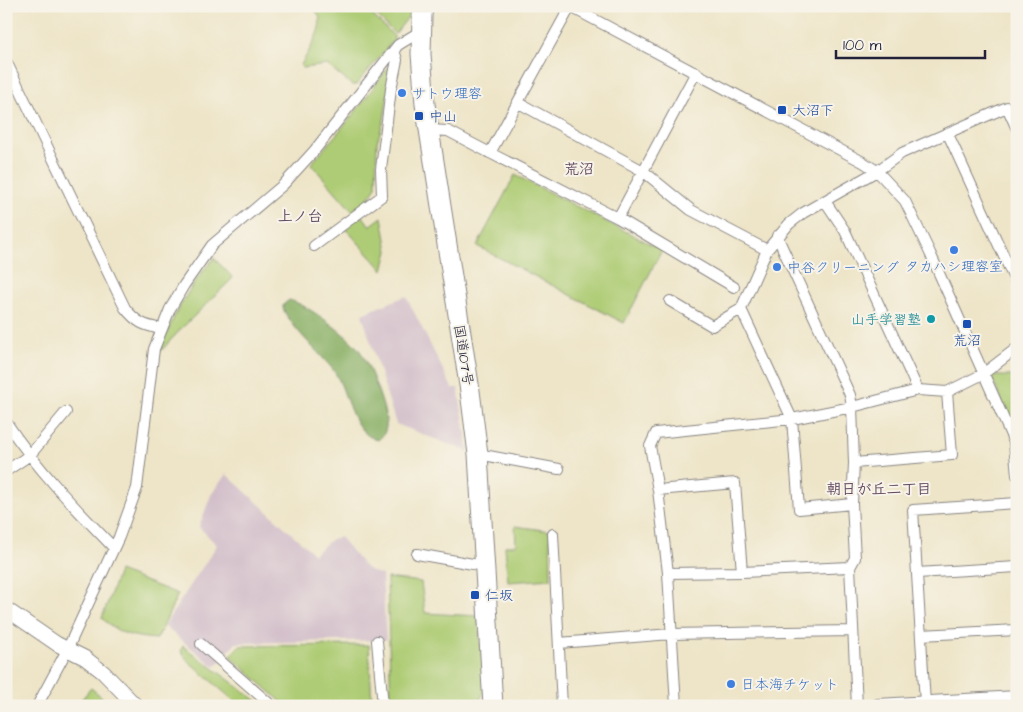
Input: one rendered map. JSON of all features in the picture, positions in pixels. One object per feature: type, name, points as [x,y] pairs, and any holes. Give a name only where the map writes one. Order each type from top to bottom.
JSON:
[{"type":"highway","name":"国道107号","points":[[424,6],[421,31],[422,76],[469,382],[478,454],[493,706]]},
{"type":"street","points":[[490,153],[570,7],[863,162],[877,171],[905,201],[1015,442],[1017,474]]},
{"type":"street","points":[[37,706],[67,650],[114,548],[137,488],[154,349],[170,309],[212,245],[283,185],[314,152],[398,45],[421,31]]},
{"type":"street","points":[[314,246],[382,196],[381,169],[391,89],[397,60],[394,50]]},
{"type":"street","points":[[6,61],[125,308],[134,319],[143,325],[161,329]]},
{"type":"street","points":[[618,218],[696,72]]},
{"type":"street","points":[[518,103],[643,171],[691,210],[767,250]]},
{"type":"street","points":[[670,301],[712,326],[741,309],[767,250],[777,236],[803,213],[877,171],[902,153],[1007,107],[1017,128]]},
{"type":"street","points":[[429,130],[448,131],[618,218],[734,287]]},
{"type":"street","points":[[948,134],[1017,284]]},
{"type":"street","points":[[825,200],[845,231],[918,390]]},
{"type":"street","points":[[777,236],[850,395],[854,463],[852,504],[855,558],[850,567],[857,706]]},
{"type":"street","points":[[741,309],[792,419],[799,509],[852,504]]},
{"type":"street","points":[[676,706],[668,573],[658,490],[650,446],[656,433],[792,419],[852,407],[918,390],[948,392],[983,374],[1017,348]]},
{"type":"street","points":[[854,463],[952,455],[948,392]]},
{"type":"street","points":[[6,471],[30,455],[66,412]]},
{"type":"street","points":[[6,422],[60,492],[114,548]]},
{"type":"street","points":[[478,454],[559,469]]},
{"type":"street","points":[[658,490],[735,483],[742,572]]},
{"type":"street","points":[[926,703],[913,510],[1017,503]]},
{"type":"street","points":[[553,534],[562,706]]},
{"type":"street","points":[[417,554],[484,566]]},
{"type":"street","points":[[668,573],[850,567]]},
{"type":"street","points":[[917,573],[1017,568]]},
{"type":"street","points":[[6,609],[67,650],[86,658],[136,706]]},
{"type":"street","points":[[921,635],[1017,630]]},
{"type":"street","points":[[559,643],[671,634],[853,631]]},
{"type":"street","points":[[377,640],[383,706]]},
{"type":"street","points":[[200,644],[272,706]]},
{"type":"street","points":[[878,706],[1017,698]]},
{"type":"shaded area","points":[[406,296],[452,388],[458,388],[469,452],[396,424],[362,314]]},
{"type":"shaded area","points":[[226,474],[314,554],[332,539],[340,537],[364,566],[382,575],[386,640],[236,643],[215,667],[164,626],[217,545],[199,527],[211,495]]},
{"type":"green space","points":[[311,6],[363,6],[394,36],[394,40],[356,85],[352,85],[327,65],[302,68],[301,65],[319,27],[319,15]]},
{"type":"green space","points":[[367,6],[410,6],[409,16],[395,34]]},
{"type":"green space","points":[[393,61],[384,120],[377,142],[376,187],[365,203],[353,212],[311,164],[353,115]]},
{"type":"green space","points":[[515,175],[662,250],[624,323],[477,246]]},
{"type":"green space","points":[[362,215],[370,226],[382,217],[388,251],[383,270],[344,227]]},
{"type":"green space","points":[[214,258],[233,278],[159,353],[182,303]]},
{"type":"green space","points":[[289,300],[327,321],[347,337],[364,357],[373,376],[386,420],[384,434],[378,440],[369,436],[355,421],[334,371],[289,319],[283,305]]},
{"type":"green space","points":[[991,376],[1017,376],[1017,434],[1016,433]]},
{"type":"green space","points":[[515,526],[550,531],[551,579],[508,582],[505,546],[516,545]]},
{"type":"green space","points":[[119,571],[178,594],[157,639],[121,632],[102,618]]},
{"type":"green space","points":[[387,578],[421,582],[425,613],[478,616],[486,688],[480,700],[474,706],[391,706]]},
{"type":"green space","points":[[369,645],[372,706],[286,706],[230,656],[239,646]]},
{"type":"green space","points":[[183,646],[264,706],[240,706],[187,660],[181,651]]},
{"type":"green space","points":[[91,688],[103,698],[96,706],[76,706]]},
{"type":"place","name":"サトウ理容","points":[[402,93]]},
{"type":"place","name":"大沼下","points":[[782,110]]},
{"type":"place","name":"中山","points":[[419,116]]},
{"type":"place","name":"タカハシ理容室","points":[[954,250]]},
{"type":"place","name":"中谷クリーニング","points":[[777,267]]},
{"type":"place","name":"山手学習塾","points":[[931,319]]},
{"type":"place","name":"荒沼","points":[[967,324]]},
{"type":"place","name":"仁坂","points":[[475,595]]},
{"type":"place","name":"日本海チケット","points":[[731,684]]},
{"type":"district","name":"荒沼","points":[[579,169]]},
{"type":"district","name":"上ノ台","points":[[300,216]]},
{"type":"district","name":"朝日が丘二丁目","points":[[879,489]]}]
